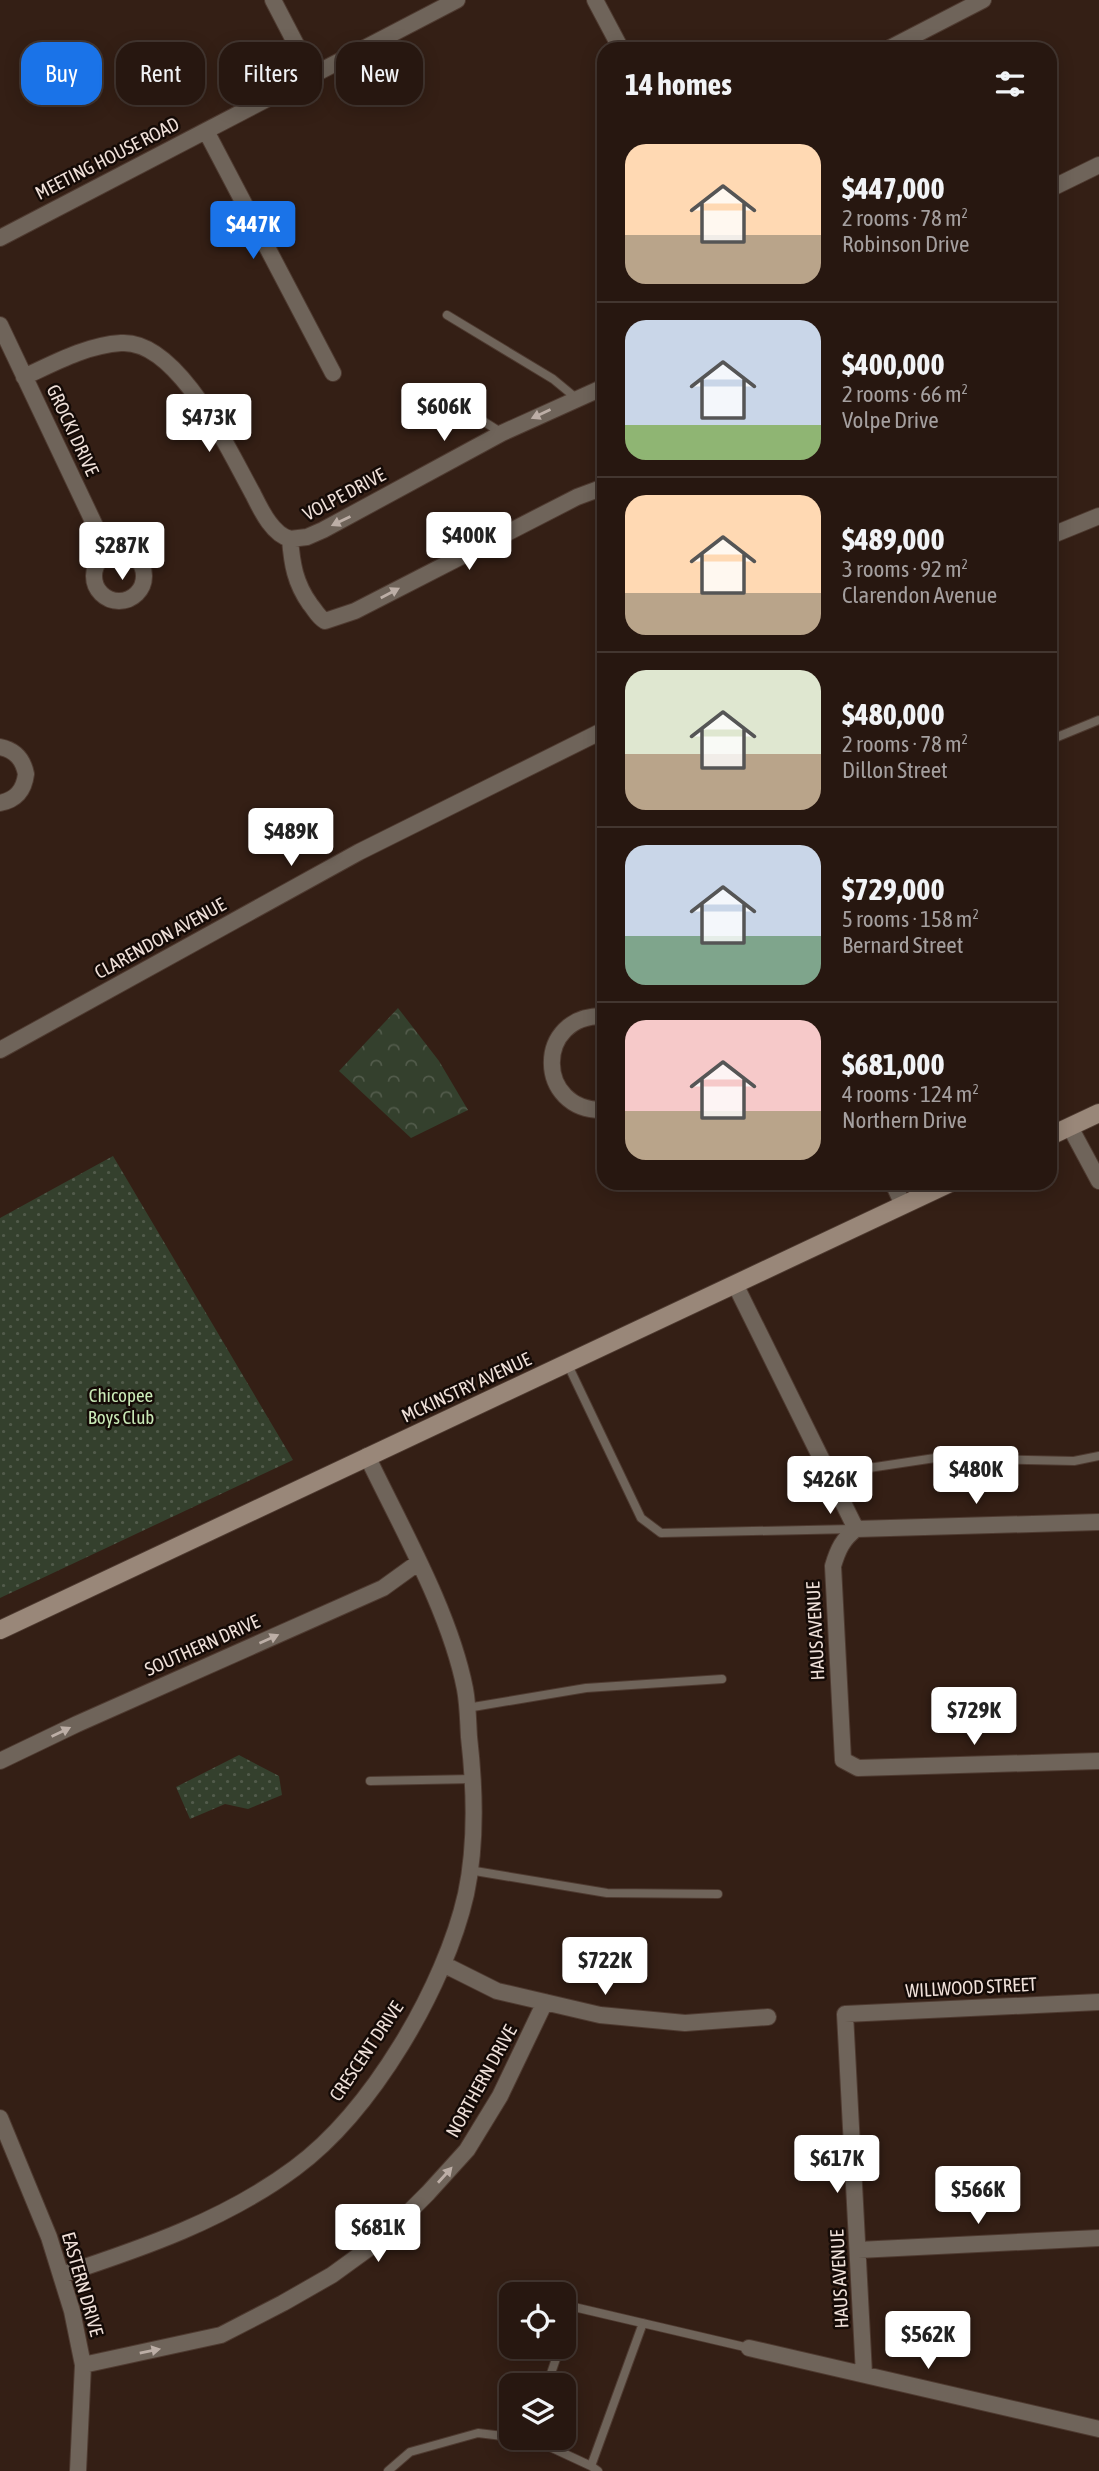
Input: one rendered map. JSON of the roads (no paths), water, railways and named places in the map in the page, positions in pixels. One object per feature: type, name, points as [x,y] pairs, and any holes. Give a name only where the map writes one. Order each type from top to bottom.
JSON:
[{"type":"street","points":[[273,0],[295,42]]},
{"type":"street","name":"MEETING HOUSE ROAD","points":[[322,70],[457,0]]},
{"type":"street","points":[[595,0],[617,42]]},
{"type":"street","points":[[902,42],[983,0]]},
{"type":"street","name":"MEETING HOUSE ROAD","points":[[0,238],[256,105]]},
{"type":"street","points":[[206,131],[333,373]]},
{"type":"street","points":[[1057,185],[1099,165]]},
{"type":"street","name":"GROCKI DRIVE","points":[[0,325],[108,553]]},
{"type":"street","name":"VOLPE DRIVE","points":[[24,377],[83,351],[108,345],[131,343],[155,352],[171,365],[188,385],[265,515],[282,536],[290,539],[307,537],[360,512],[431,470],[502,433],[597,390]]},
{"type":"street","name":"VOLPE DRIVE","points":[[290,539],[292,565],[299,587],[320,618],[328,621],[355,611],[577,497],[597,490]]},
{"type":"street","points":[[1057,533],[1099,516]]},
{"type":"street","name":"CLARENDON AVENUE","points":[[0,1051],[359,852],[597,733]]},
{"type":"street","points":[[0,747],[18,756],[26,774],[21,791],[0,803]]},
{"type":"street","points":[[597,1017],[583,1018],[566,1029],[555,1045],[551,1064],[556,1083],[568,1099],[587,1109],[597,1110]]},
{"type":"street","points":[[1057,1133],[1099,1113]]},
{"type":"street","points":[[1070,1127],[1099,1181]]},
{"type":"street","points":[[896,1190],[903,1205]]},
{"type":"street","name":"MCKINSTRY AVENUE","points":[[0,1630],[935,1190]]},
{"type":"street","points":[[734,1284],[856,1529],[1099,1522]]},
{"type":"street","name":"CRESCENT DRIVE","points":[[61,2275],[168,2238],[243,2201],[296,2167],[356,2108],[411,2030],[443,1964],[466,1895],[473,1840],[473,1779],[465,1689],[446,1626],[419,1562],[367,1456]]},
{"type":"street","name":"HAUS AVENUE","points":[[856,1529],[838,1549],[833,1566],[842,1760],[858,1768],[1099,1762]]},
{"type":"street","name":"SOUTHERN DRIVE","points":[[0,1761],[383,1588],[419,1562]]},
{"type":"street","points":[[443,1964],[497,1991],[600,2015],[684,2023],[768,2017]]},
{"type":"street","name":"NORTHERN DRIVE","points":[[83,2365],[221,2335],[332,2274],[383,2238],[467,2150],[500,2096],[545,2002]]},
{"type":"street","name":"WILLWOOD STREET","points":[[845,2014],[1099,2002]]},
{"type":"street","name":"HAUS AVENUE","points":[[845,2014],[864,2374]]},
{"type":"street","name":"EASTERN DRIVE","points":[[0,2118],[49,2237],[72,2311],[83,2365],[78,2471]]},
{"type":"street","points":[[858,2250],[1099,2238]]},
{"type":"street","points":[[749,2348],[1099,2429]]},
{"type":"lane","points":[[447,315],[553,379],[576,398]]},
{"type":"lane","points":[[459,406],[502,433]]},
{"type":"lane","points":[[1057,737],[1099,720]]},
{"type":"lane","points":[[567,1362],[641,1518],[661,1533],[856,1529]]},
{"type":"lane","points":[[829,1474],[935,1458],[1074,1461],[1099,1456]]},
{"type":"lane","points":[[467,1708],[586,1688],[722,1679]]},
{"type":"lane","points":[[370,1781],[473,1779]]},
{"type":"lane","points":[[469,1870],[607,1893],[718,1894]]},
{"type":"lane","points":[[576,2307],[749,2348]]},
{"type":"lane","points":[[556,2450],[595,2468],[643,2323]]},
{"type":"lane","points":[[388,2471],[410,2452],[478,2433],[499,2435]]},
{"type":"park label","name":"Chicopee Boys Club","points":[[121,1406]]}]
